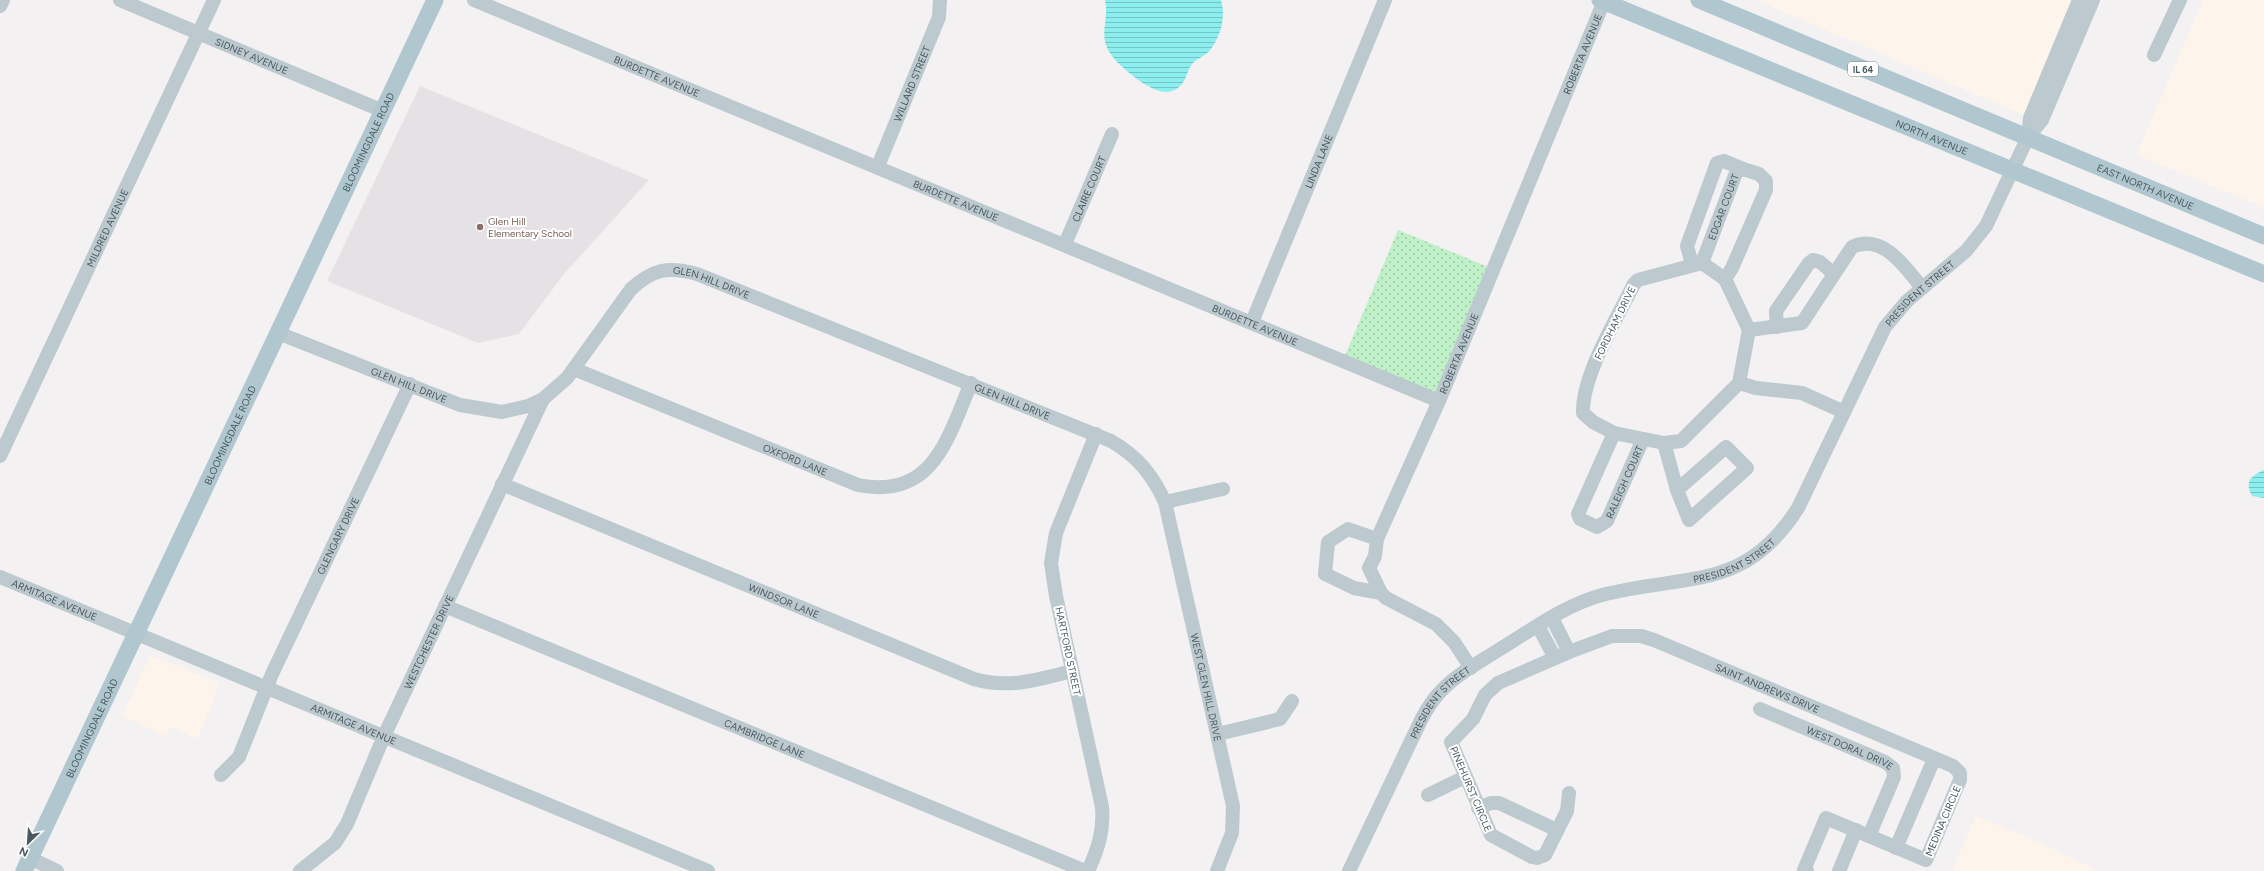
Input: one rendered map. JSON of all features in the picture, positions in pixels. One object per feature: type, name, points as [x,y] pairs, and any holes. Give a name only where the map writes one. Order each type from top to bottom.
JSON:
[{"type":"main road","name":"BLOOMINGDALE ROAD","points":[[27,865],[435,0]]},
{"type":"main road","name":"IL 64","points":[[1699,0],[2028,138]]},
{"type":"main road","name":"NORTH AVENUE","points":[[1602,1],[2264,274]]},
{"type":"main road","name":"EAST NORTH AVENUE","points":[[2028,138],[2264,236]]},
{"type":"street","points":[[0,6],[3,0]]},
{"type":"street","name":"SIDNEY AVENUE","points":[[120,0],[383,111]]},
{"type":"street","name":"MILDRED AVENUE","points":[[0,456],[214,0]]},
{"type":"street","name":"BURDETTE AVENUE","points":[[474,0],[1066,244],[1438,400]]},
{"type":"street","name":"WILLARD STREET","points":[[878,166],[939,17],[940,0]]},
{"type":"street","name":"LINDA LANE","points":[[1252,322],[1385,0]]},
{"type":"street","name":"PRESIDENT STREET","points":[[2028,138],[2030,118],[2079,0]]},
{"type":"street","name":"PRESIDENT STREET","points":[[1349,871],[1430,704],[1441,690],[1471,668],[1579,602],[1600,596],[1719,574],[1752,558],[1781,533],[1798,508],[1885,327],[1897,311],[1966,251],[1976,240],[1989,220],[2028,138],[2042,120],[2093,0]]},
{"type":"street","points":[[2154,55],[2180,0]]},
{"type":"street","name":"ROBERTA AVENUE","points":[[1471,668],[1454,642],[1436,624],[1391,602],[1381,593],[1369,568],[1375,556],[1377,539],[1438,400],[1602,1]]},
{"type":"street","name":"CLAIRE COURT","points":[[1066,244],[1112,134]]},
{"type":"street","points":[[1743,169],[1724,160],[1717,163],[1687,246],[1697,263],[1724,280],[1749,330],[1740,383],[1756,388],[1802,393],[1844,412]]},
{"type":"street","name":"EDGAR COURT","points":[[1697,263],[1736,173],[1743,169],[1759,174],[1766,181],[1766,190],[1732,268],[1724,280]]},
{"type":"street","points":[[1749,330],[1802,324],[1833,273],[1852,247],[1862,242],[1872,243],[1897,257],[1922,288]]},
{"type":"street","points":[[1777,327],[1776,311],[1809,263],[1813,260],[1820,262],[1833,273]]},
{"type":"street","name":"FORDHAM DRIVE","points":[[1697,263],[1638,280],[1634,284],[1608,337],[1583,400],[1583,413],[1593,422],[1614,433],[1664,443],[1681,441],[1740,383]]},
{"type":"street","name":"GLEN HILL DRIVE","points":[[278,333],[460,405],[502,412],[528,406],[543,399],[567,378],[631,289],[639,282],[655,271],[681,269],[972,383],[1096,434],[1121,447],[1138,460],[1155,480],[1165,502]]},
{"type":"street","name":"OXFORD LANE","points":[[574,369],[852,483],[877,487],[902,484],[920,474],[933,463],[944,448],[972,383]]},
{"type":"street","name":"GLENGARY DRIVE","points":[[220,775],[239,757],[272,674],[410,384]]},
{"type":"street","name":"WESTCHESTER DRIVE","points":[[300,871],[320,856],[339,838],[347,824],[384,736],[543,399]]},
{"type":"street","name":"RALEIGH COURT","points":[[1614,433],[1578,514],[1580,519],[1597,527],[1607,521],[1644,439]]},
{"type":"street","name":"HARTFORD STREET","points":[[1088,871],[1098,849],[1102,835],[1102,806],[1052,578],[1051,563],[1056,533],[1096,434]]},
{"type":"street","points":[[1664,443],[1677,490],[1689,520],[1747,468],[1726,447],[1677,490]]},
{"type":"street","name":"WINDSOR LANE","points":[[502,484],[974,679],[995,683],[1022,684],[1072,672]]},
{"type":"street","points":[[1165,502],[1223,489]]},
{"type":"street","name":"WEST GLEN HILL DRIVE","points":[[1165,502],[1218,734],[1234,814],[1230,842],[1217,871]]},
{"type":"street","points":[[1377,539],[1348,529],[1328,542],[1325,574],[1354,588],[1381,593]]},
{"type":"street","name":"ARMITAGE AVENUE","points":[[0,577],[708,871]]},
{"type":"street","name":"CAMBRIDGE LANE","points":[[445,606],[1085,871]]},
{"type":"street","points":[[1552,618],[1569,652]]},
{"type":"street","points":[[1538,626],[1555,658]]},
{"type":"street","name":"SAINT ANDREWS DRIVE","points":[[1473,719],[1489,689],[1498,683],[1569,652],[1612,636],[1641,636],[1952,766],[1960,773]]},
{"type":"street","points":[[1218,734],[1280,719],[1292,701]]},
{"type":"street","name":"WEST DORAL DRIVE","points":[[1760,709],[1885,762],[1893,768],[1894,777],[1863,833]]},
{"type":"street","name":"PINEHURST CIRCLE","points":[[1473,719],[1451,742],[1478,808],[1491,835],[1537,858],[1545,855],[1566,811],[1569,793]]},
{"type":"street","points":[[1896,848],[1934,759]]},
{"type":"street","name":"MEDINA CIRCLE","points":[[1807,871],[1804,870],[1826,818],[1926,860],[1960,780],[1960,773]]},
{"type":"street","points":[[1428,795],[1465,777]]},
{"type":"street","points":[[1478,808],[1491,803],[1500,803],[1557,830]]},
{"type":"street","points":[[1839,871],[1863,833]]},
{"type":"street","points":[[27,865],[57,871]]},
{"type":"shaded area","points":[[1756,0],[2077,0],[2023,115]]},
{"type":"shaded area","points":[[2203,0],[2264,0],[2264,207],[2136,155]]},
{"type":"shaded area","name":"Glen Hill Elementary School","points":[[420,86],[649,180],[564,274],[519,334],[478,343],[327,281]]},
{"type":"shaded area","points":[[150,655],[220,683],[198,739],[171,727],[166,737],[122,716]]},
{"type":"shaded area","points":[[1976,816],[2037,841],[2100,871],[1952,871]]},
{"type":"green space","points":[[1398,230],[1491,268],[1437,397],[1344,358]]},
{"type":"water","points":[[1105,0],[1221,0],[1223,13],[1222,26],[1215,44],[1207,53],[1192,64],[1184,81],[1178,88],[1172,91],[1158,91],[1144,84],[1128,72],[1110,54],[1106,45],[1104,34],[1106,11]]},
{"type":"water","points":[[2264,470],[2264,498],[2252,496],[2249,486],[2250,480],[2256,474]]},
{"type":"place","name":"Glen Hill Elementary School","points":[[480,227]]}]
